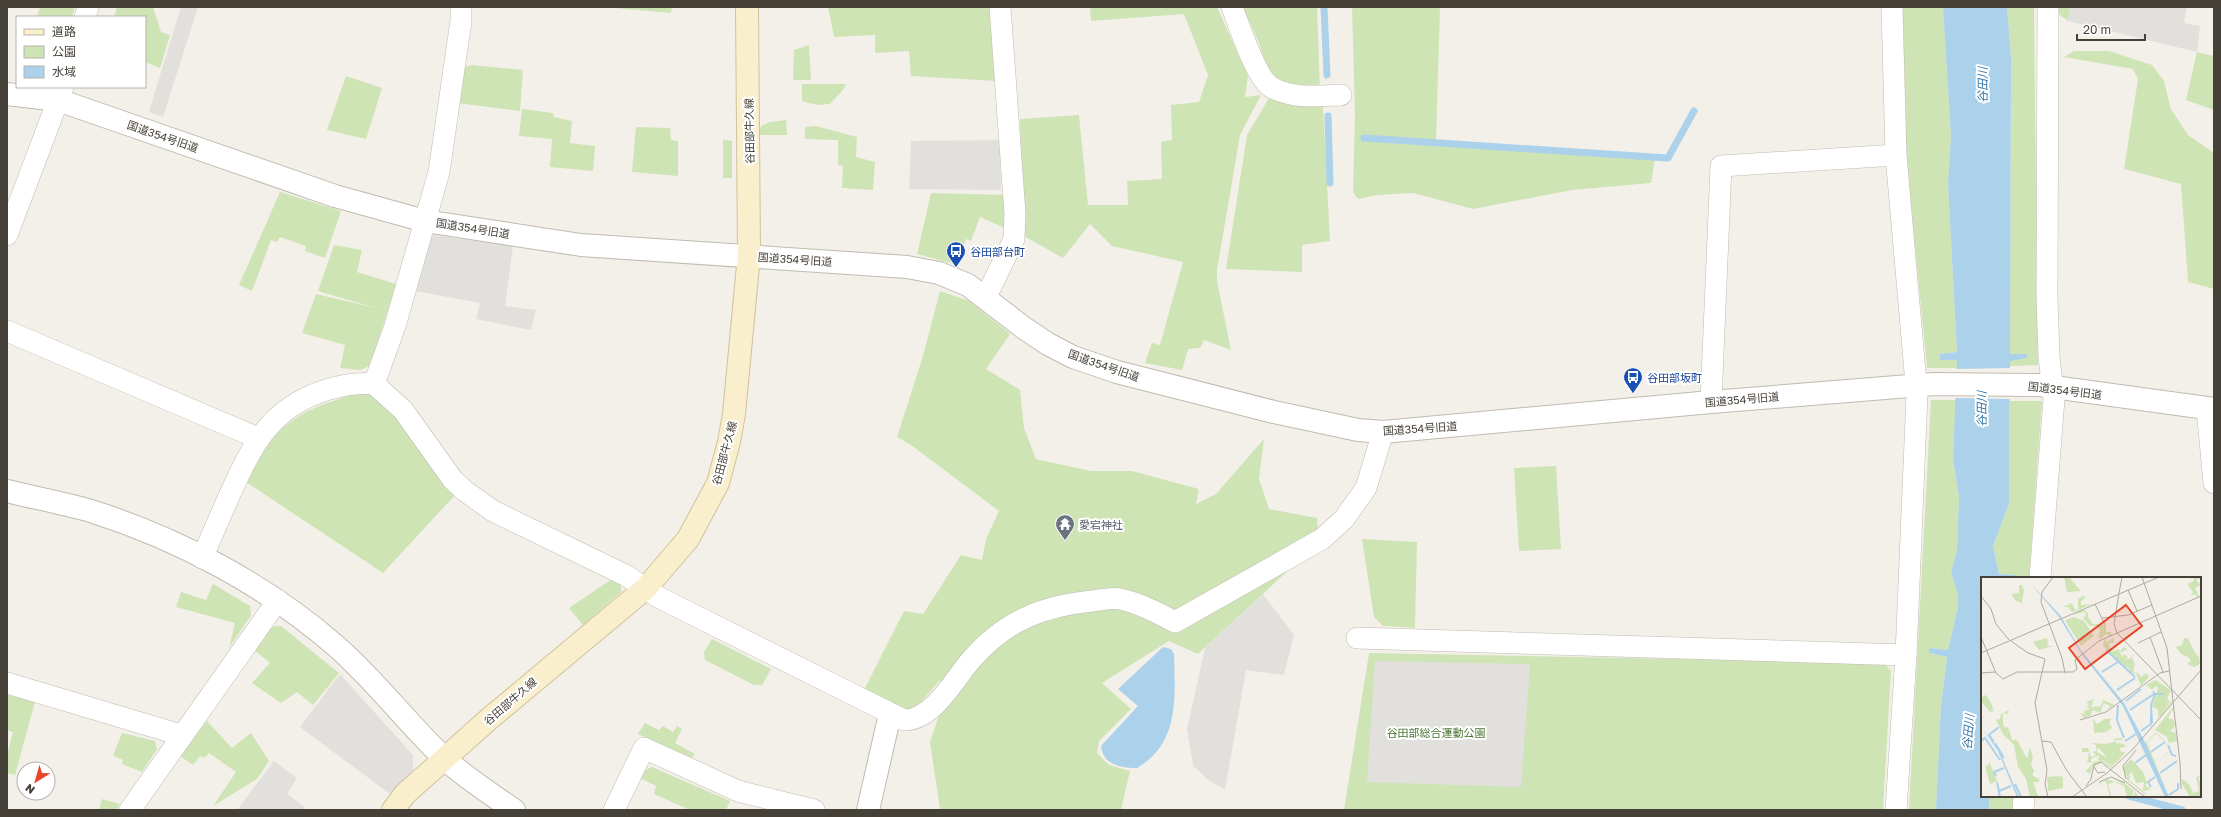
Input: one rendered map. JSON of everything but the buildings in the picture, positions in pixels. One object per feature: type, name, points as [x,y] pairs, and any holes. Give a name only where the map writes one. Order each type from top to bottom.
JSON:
[{"type":"main road","name":"谷田部牛久線","points":[[393,810],[406,794],[444,758],[541,674],[646,588],[668,565],[691,534],[708,504],[723,466],[729,442],[738,384],[749,255],[747,7]]},
{"type":"street","points":[[374,384],[395,326],[439,172],[461,21],[461,7]]},
{"type":"street","points":[[986,297],[999,273],[1014,239],[1015,214],[1000,7]]},
{"type":"street","points":[[1232,7],[1261,77],[1270,87],[1308,97],[1341,95]]},
{"type":"street","points":[[1892,7],[1896,155],[1926,384],[1896,810]]},
{"type":"street","points":[[2040,577],[2054,399],[2046,386],[2049,357],[2047,298],[2048,7]]},
{"type":"street","name":"国道354号旧道","points":[[7,94],[60,94],[335,196],[425,221],[581,245],[686,254],[749,255],[907,267],[939,273],[968,285],[986,297],[1024,328],[1048,344],[1073,357],[1116,372],[1274,412],[1358,430],[1383,432],[1926,384],[2046,386],[2210,409]]},
{"type":"street","points":[[7,235],[60,94]]},
{"type":"street","points":[[1711,402],[1721,166],[1896,155]]},
{"type":"street","points":[[7,331],[258,438]]},
{"type":"street","points":[[202,558],[245,462],[258,438],[276,418],[293,405],[312,395],[353,383],[374,384],[394,399],[442,466],[465,492],[493,511],[627,576],[658,597],[890,714],[904,720],[912,720],[928,713],[972,659],[1004,628],[1032,614],[1070,603],[1118,598],[1150,609],[1175,622],[1322,539],[1344,519],[1366,488],[1383,432]]},
{"type":"street","points":[[2210,409],[2214,483]]},
{"type":"street","points":[[7,491],[90,511],[140,529],[202,558],[278,600],[342,652],[373,681],[444,758],[480,787],[514,810]]},
{"type":"street","points":[[130,810],[181,735],[278,600]]},
{"type":"street","points":[[1357,638],[1906,655]]},
{"type":"street","points":[[7,683],[181,735]]},
{"type":"street","points":[[868,810],[890,714]]},
{"type":"street","points":[[614,810],[644,748],[738,791],[814,810]]},
{"type":"street","points":[[2022,810],[2024,797]]},
{"type":"green space","points":[[40,7],[75,7],[72,16],[37,16]]},
{"type":"green space","points":[[117,7],[153,7],[161,32],[170,35],[160,68],[146,62],[146,16],[114,16]]},
{"type":"green space","points":[[602,7],[672,7],[671,13]]},
{"type":"green space","points":[[828,7],[991,7],[996,81],[911,76],[909,51],[875,53],[875,35],[834,37]]},
{"type":"green space","points":[[1090,7],[1217,7],[1248,76],[1245,97],[1261,95],[1240,135],[1217,270],[1217,281],[1231,350],[1204,340],[1200,348],[1188,349],[1182,370],[1145,363],[1152,343],[1160,345],[1183,262],[1112,246],[1090,224],[1063,258],[1024,236],[1020,119],[1079,115],[1088,205],[1128,205],[1127,181],[1162,179],[1161,142],[1172,140],[1171,105],[1199,102],[1208,75],[1184,14],[1091,21]]},
{"type":"green space","points":[[1243,7],[1317,7],[1320,89],[1307,89],[1281,81],[1268,71],[1259,43]]},
{"type":"green space","points":[[1352,7],[1440,7],[1436,141],[1655,158],[1651,183],[1572,190],[1473,209],[1413,193],[1378,195],[1358,199],[1353,192],[1355,114]]},
{"type":"green space","points":[[1902,7],[1943,7],[1951,137],[1948,183],[1957,352],[1939,354],[1940,360],[1957,360],[1957,368],[1927,368],[1905,142]]},
{"type":"green space","points":[[2007,7],[2034,7],[2038,365],[2010,366],[2010,360],[2027,358],[2027,354],[2010,354],[2011,57]]},
{"type":"green space","points":[[2057,7],[2070,7],[2068,21],[2057,13]]},
{"type":"green space","points":[[809,45],[811,80],[793,80],[794,50]]},
{"type":"green space","points":[[2074,51],[2109,51],[2152,65],[2164,81],[2171,109],[2188,135],[2214,153],[2214,289],[2188,282],[2181,184],[2124,169],[2138,79],[2133,69],[2064,57]]},
{"type":"green space","points":[[2197,52],[2214,56],[2214,110],[2186,100]]},
{"type":"green space","points":[[473,65],[523,70],[520,111],[457,103],[462,67]]},
{"type":"green space","points":[[346,76],[382,88],[366,139],[327,130]]},
{"type":"green space","points":[[802,84],[846,84],[843,90],[830,104],[817,105],[802,101]]},
{"type":"green space","points":[[1272,93],[1323,105],[1330,241],[1302,245],[1302,272],[1226,269],[1247,135]]},
{"type":"green space","points":[[522,109],[553,113],[554,117],[572,121],[570,143],[595,146],[593,171],[550,167],[552,139],[519,136]]},
{"type":"green space","points":[[786,120],[787,135],[759,135],[761,126],[770,122]]},
{"type":"green space","points":[[816,126],[857,137],[856,157],[875,162],[873,190],[842,188],[843,166],[838,165],[838,140],[805,139],[805,127]]},
{"type":"green space","points":[[636,127],[670,128],[671,140],[678,141],[678,176],[632,172]]},
{"type":"green space","points":[[723,140],[732,141],[732,178],[723,178]]},
{"type":"green space","points":[[280,192],[341,211],[325,258],[305,251],[306,246],[280,237],[277,242],[271,240],[252,291],[239,285]]},
{"type":"green space","points":[[931,193],[1006,195],[1005,228],[980,217],[971,241],[966,239],[955,264],[917,254]]},
{"type":"green space","points":[[334,245],[362,250],[357,272],[396,284],[370,366],[360,370],[340,368],[345,345],[302,333],[316,294],[376,308],[318,291]]},
{"type":"green space","points":[[940,291],[969,301],[1010,334],[986,369],[1020,390],[1024,428],[1036,459],[1091,471],[1132,471],[1199,489],[1196,504],[1216,494],[1264,439],[1259,479],[1269,509],[1317,518],[1319,542],[1198,654],[1169,641],[1102,683],[1131,709],[1099,741],[1097,753],[1109,765],[1130,771],[1121,810],[940,810],[930,742],[942,707],[940,680],[911,714],[864,690],[904,611],[923,614],[961,555],[982,560],[986,539],[999,511],[911,445],[897,437],[923,356]]},
{"type":"green space","points":[[355,394],[373,394],[388,407],[456,494],[383,573],[246,482],[269,444],[286,425],[314,408]]},
{"type":"green space","points":[[1931,400],[1956,400],[1953,460],[1959,496],[1957,550],[1951,572],[1958,595],[1958,607],[1948,650],[1929,648],[1929,653],[1947,657],[1941,705],[1936,810],[1909,810]]},
{"type":"green space","points":[[2010,401],[2042,401],[2029,577],[2016,577],[2016,575],[1999,574],[1993,546],[2009,504]]},
{"type":"green space","points":[[1556,466],[1561,549],[1519,551],[1514,468]]},
{"type":"green space","points":[[1362,539],[1417,542],[1415,628],[1383,626],[1374,617]]},
{"type":"green space","points":[[612,579],[620,583],[622,591],[583,625],[569,608]]},
{"type":"green space","points":[[213,584],[250,606],[251,615],[229,648],[235,623],[176,607],[181,592],[206,600]]},
{"type":"green space","points":[[281,626],[339,673],[313,705],[297,692],[281,703],[252,683],[270,663],[254,650],[268,627]]},
{"type":"green space","points":[[712,639],[771,669],[762,685],[754,685],[705,660],[704,652]]},
{"type":"green space","name":"谷田部総合運動公園","points":[[1369,653],[1884,663],[1891,671],[1883,810],[1344,810]]},
{"type":"green space","points":[[7,694],[35,702],[19,761],[16,761],[15,775],[7,773],[7,755],[13,732],[7,730]]},
{"type":"green space","points":[[207,721],[232,748],[251,733],[269,761],[257,779],[213,806],[236,772],[209,753],[204,758],[200,756],[193,765],[180,756]]},
{"type":"green space","points":[[645,723],[659,730],[663,726],[673,732],[677,726],[682,729],[675,743],[695,754],[691,758],[638,734]]},
{"type":"green space","points":[[122,733],[155,741],[157,749],[142,772],[122,764],[123,760],[113,756]]},
{"type":"green space","points":[[652,767],[730,801],[726,810],[690,810],[654,794],[656,786],[640,778],[645,770]]},
{"type":"green space","points":[[1989,797],[2014,797],[2013,810],[1989,810]]},
{"type":"green space","points":[[102,799],[120,804],[116,810],[99,810]]},
{"type":"shaded area","points":[[181,7],[198,7],[163,117],[149,112]]},
{"type":"shaded area","points":[[2070,7],[2187,7],[2184,23],[2200,26],[2197,52],[2068,21]]},
{"type":"shaded area","points":[[1000,140],[1001,190],[909,189],[911,141]]},
{"type":"shaded area","points":[[434,235],[513,246],[505,306],[536,310],[531,330],[476,319],[480,303],[416,291],[429,238]]},
{"type":"shaded area","points":[[1263,594],[1294,635],[1284,675],[1246,670],[1225,790],[1208,780],[1193,765],[1187,729],[1205,648]]},
{"type":"shaded area","points":[[1375,661],[1530,664],[1521,787],[1367,782]]},
{"type":"shaded area","points":[[340,674],[413,755],[413,772],[390,794],[300,727]]},
{"type":"shaded area","points":[[274,761],[297,778],[287,794],[305,807],[303,810],[237,810]]},
{"type":"water","name":"谷田川","points":[[1943,7],[2007,7],[2011,57],[2010,354],[2027,354],[2027,358],[2010,361],[2009,504],[1993,546],[1999,574],[2016,575],[2016,577],[1981,577],[1981,797],[1989,797],[1989,810],[1936,810],[1941,705],[1947,657],[1929,653],[1929,648],[1948,650],[1958,607],[1958,595],[1951,572],[1957,550],[1959,496],[1953,460],[1957,360],[1940,360],[1939,354],[1957,352],[1948,183],[1951,137]]},
{"type":"water","points":[[1163,647],[1171,649],[1174,654],[1174,702],[1168,732],[1161,746],[1151,758],[1137,768],[1119,766],[1109,761],[1105,757],[1101,746],[1138,706],[1118,689]]},
{"type":"pier","points":[[2012,368],[2012,399],[1954,398],[1955,369]]},
{"type":"waterway","points":[[1324,7],[1327,75]]},
{"type":"waterway","points":[[1364,138],[1668,158],[1694,111]]},
{"type":"waterway","points":[[1328,116],[1330,183]]},
{"type":"waterway","points":[[2133,797],[2182,810]]},
{"type":"place","name":"谷田部台町","points":[[956,268]]},
{"type":"place","name":"谷田部坂町","points":[[1633,394]]},
{"type":"place","name":"愛宕神社","points":[[1065,541]]}]
